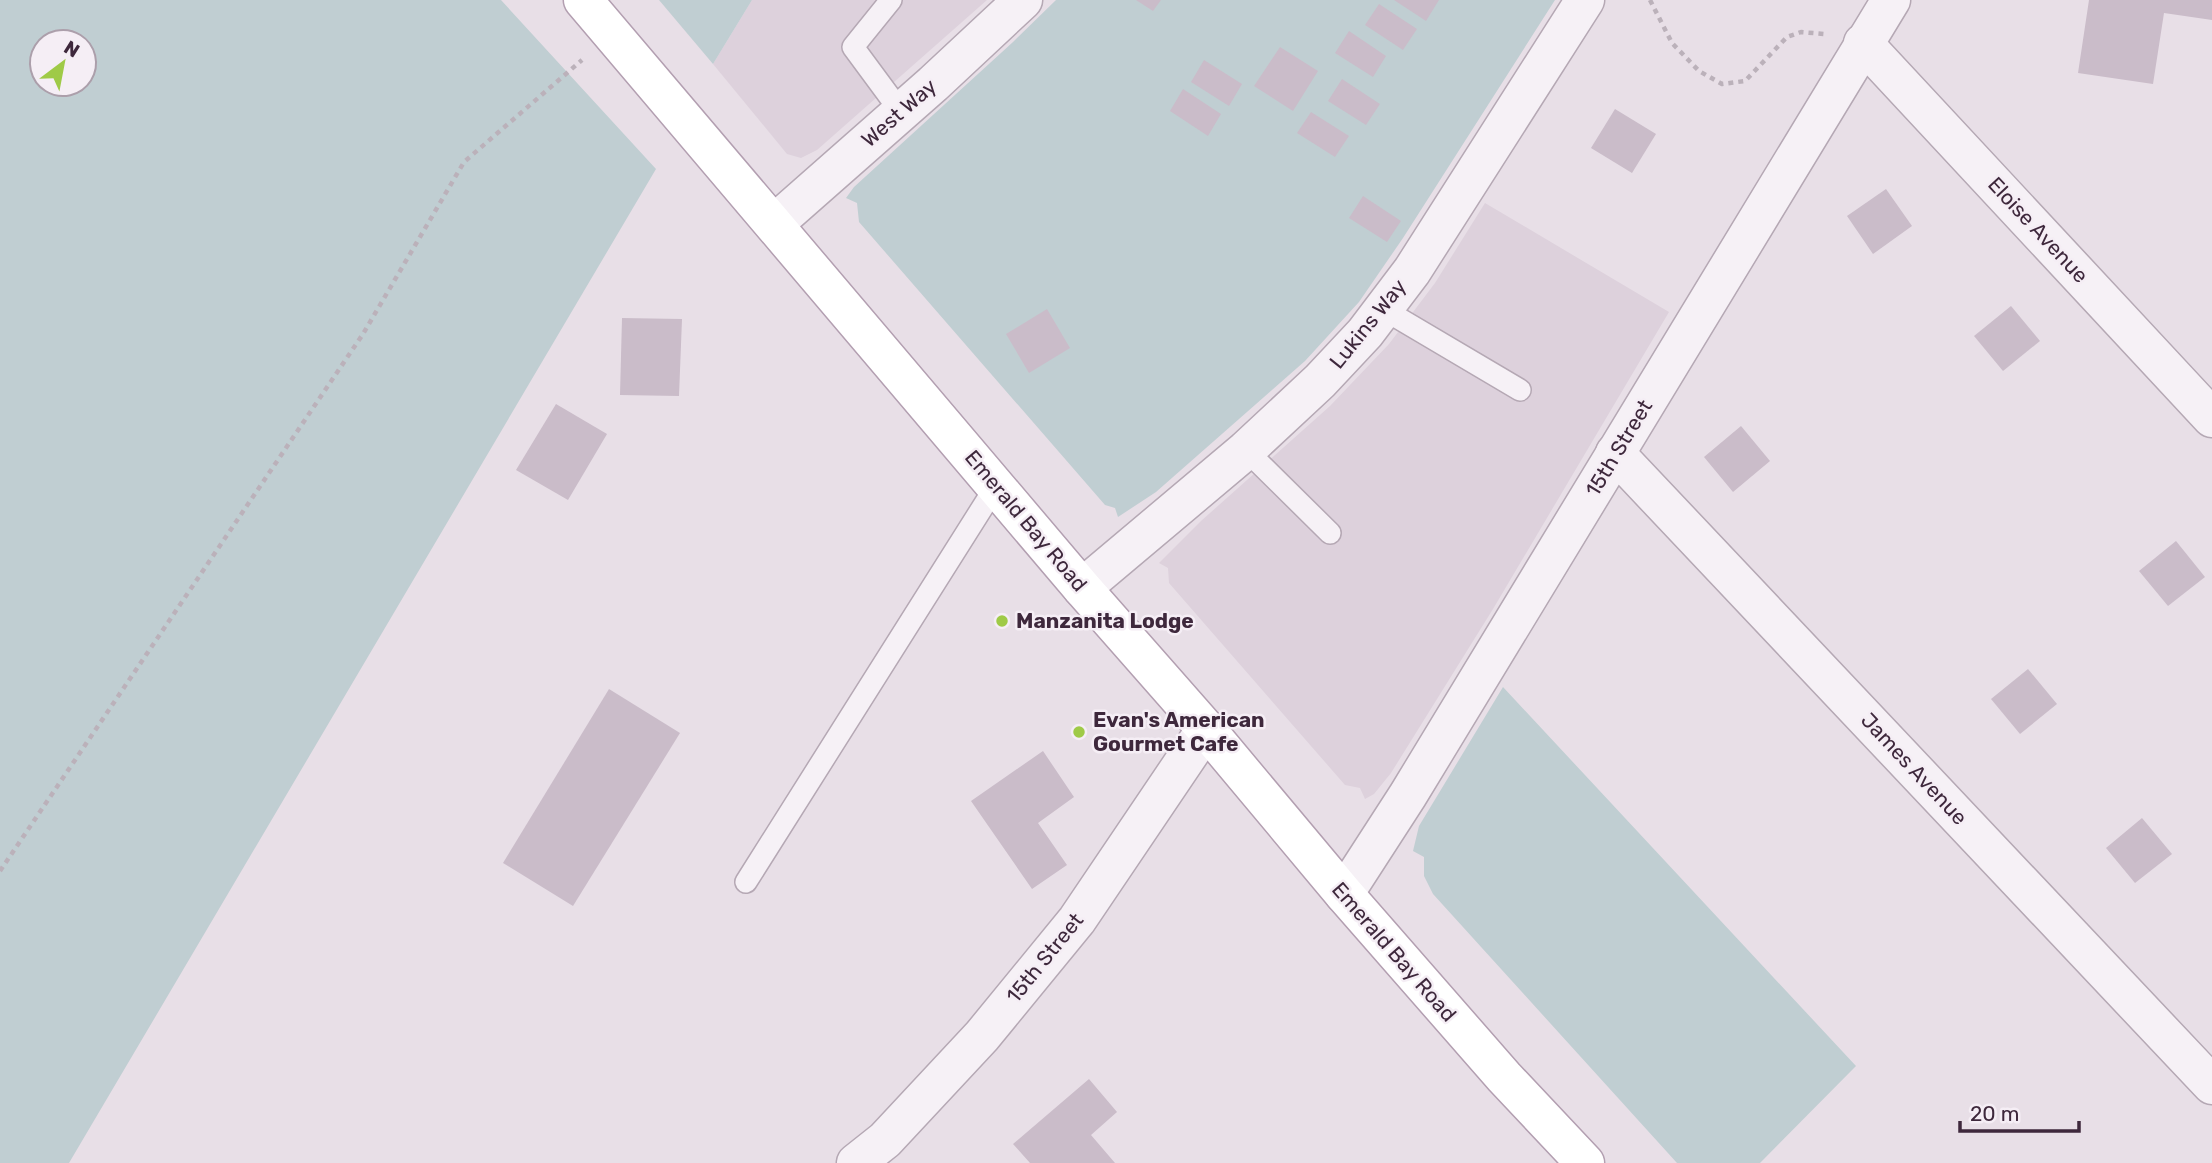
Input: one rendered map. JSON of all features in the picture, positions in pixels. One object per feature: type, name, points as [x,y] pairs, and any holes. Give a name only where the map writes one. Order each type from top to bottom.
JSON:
[{"type":"main road","name":"Emerald Bay Road","points":[[583,0],[1082,588],[1206,729],[1343,894],[1504,1077],[1585,1163]]},
{"type":"street","name":"West Way","points":[[774,223],[1023,0]]},
{"type":"street","name":"Lukins Way","points":[[1082,588],[1246,450],[1320,381],[1365,332],[1412,271],[1585,0]]},
{"type":"street","name":"15th Street","points":[[1343,894],[1408,795],[1891,0]]},
{"type":"street","name":"Eloise Avenue","points":[[1857,53],[2212,418]]},
{"type":"street","name":"James Avenue","points":[[1615,453],[2212,1085]]},
{"type":"street","name":"15th Street","points":[[883,1155],[1077,920],[1206,729]]},
{"type":"lane","points":[[891,0],[853,47],[901,112]]},
{"type":"lane","points":[[1382,309],[1520,390]]},
{"type":"lane","points":[[1246,450],[1330,533]]},
{"type":"lane","points":[[746,882],[996,486]]},
{"type":"path","points":[[1650,0],[1672,43],[1699,71],[1721,84],[1745,81],[1787,37],[1801,32],[1824,34],[1857,53]]},
{"type":"path","points":[[0,871],[363,334],[464,162],[612,34]]},
{"type":"shaded area","points":[[0,0],[501,0],[656,169],[69,1163],[0,1163]]},
{"type":"shaded area","points":[[659,0],[752,0],[713,64]]},
{"type":"shaded area","points":[[752,0],[987,0],[817,150],[801,158],[787,154],[713,64]]},
{"type":"shaded area","points":[[1056,0],[1555,0],[1359,302],[1305,361],[1156,492],[1118,517],[1115,508],[1105,505],[859,222],[857,203],[846,198],[854,187]]},
{"type":"shaded area","points":[[1485,203],[1669,312],[1493,609],[1391,773],[1374,794],[1365,799],[1360,788],[1345,785],[1169,583],[1168,568],[1159,563],[1201,521],[1330,406],[1389,344],[1435,283]]},
{"type":"shaded area","points":[[1503,687],[1856,1066],[1760,1163],[1677,1163],[1433,894],[1424,876],[1424,857],[1413,851],[1419,826]]},
{"type":"building","points":[[1136,0],[1161,0],[1153,11]]},
{"type":"building","points":[[1394,0],[1439,0],[1426,21]]},
{"type":"building","points":[[2089,0],[2212,0],[2212,20],[2164,13],[2153,84],[2078,73]]},
{"type":"building","points":[[1379,4],[1417,29],[1403,50],[1365,25]]},
{"type":"building","points":[[1349,31],[1386,56],[1373,77],[1335,53]]},
{"type":"building","points":[[1280,47],[1318,71],[1293,111],[1254,86]]},
{"type":"building","points":[[1204,60],[1242,84],[1229,106],[1191,82]]},
{"type":"building","points":[[1342,79],[1380,104],[1366,125],[1328,101]]},
{"type":"building","points":[[1183,89],[1221,114],[1208,136],[1170,111]]},
{"type":"building","points":[[1615,109],[1656,134],[1632,173],[1591,148]]},
{"type":"building","points":[[1311,112],[1349,136],[1335,157],[1297,133]]},
{"type":"building","points":[[1886,189],[1912,226],[1873,254],[1847,216]]},
{"type":"building","points":[[1363,196],[1401,221],[1387,242],[1349,218]]},
{"type":"building","points":[[2011,306],[2040,341],[2003,371],[1974,336]]},
{"type":"building","points":[[1047,309],[1070,348],[1029,373],[1006,334]]},
{"type":"building","points":[[622,318],[682,319],[679,396],[620,395]]},
{"type":"building","points":[[556,404],[607,434],[568,500],[516,470]]},
{"type":"building","points":[[1741,426],[1770,461],[1733,492],[1704,457]]},
{"type":"building","points":[[2176,541],[2205,577],[2168,606],[2139,571]]},
{"type":"building","points":[[2028,669],[2057,704],[2020,734],[1991,699]]},
{"type":"building","points":[[609,689],[680,733],[573,906],[503,863]]},
{"type":"building","points":[[1043,751],[1074,797],[1038,823],[1067,865],[1032,889],[971,801]]},
{"type":"building","points":[[2142,818],[2172,854],[2135,883],[2106,848]]},
{"type":"building","points":[[1089,1079],[1117,1112],[1091,1135],[1115,1163],[1030,1163],[1013,1144]]},
{"type":"place","name":"Manzanita Lodge","points":[[1002,621]]},
{"type":"place","name":"Evan's American Gourmet Cafe","points":[[1079,732]]}]
